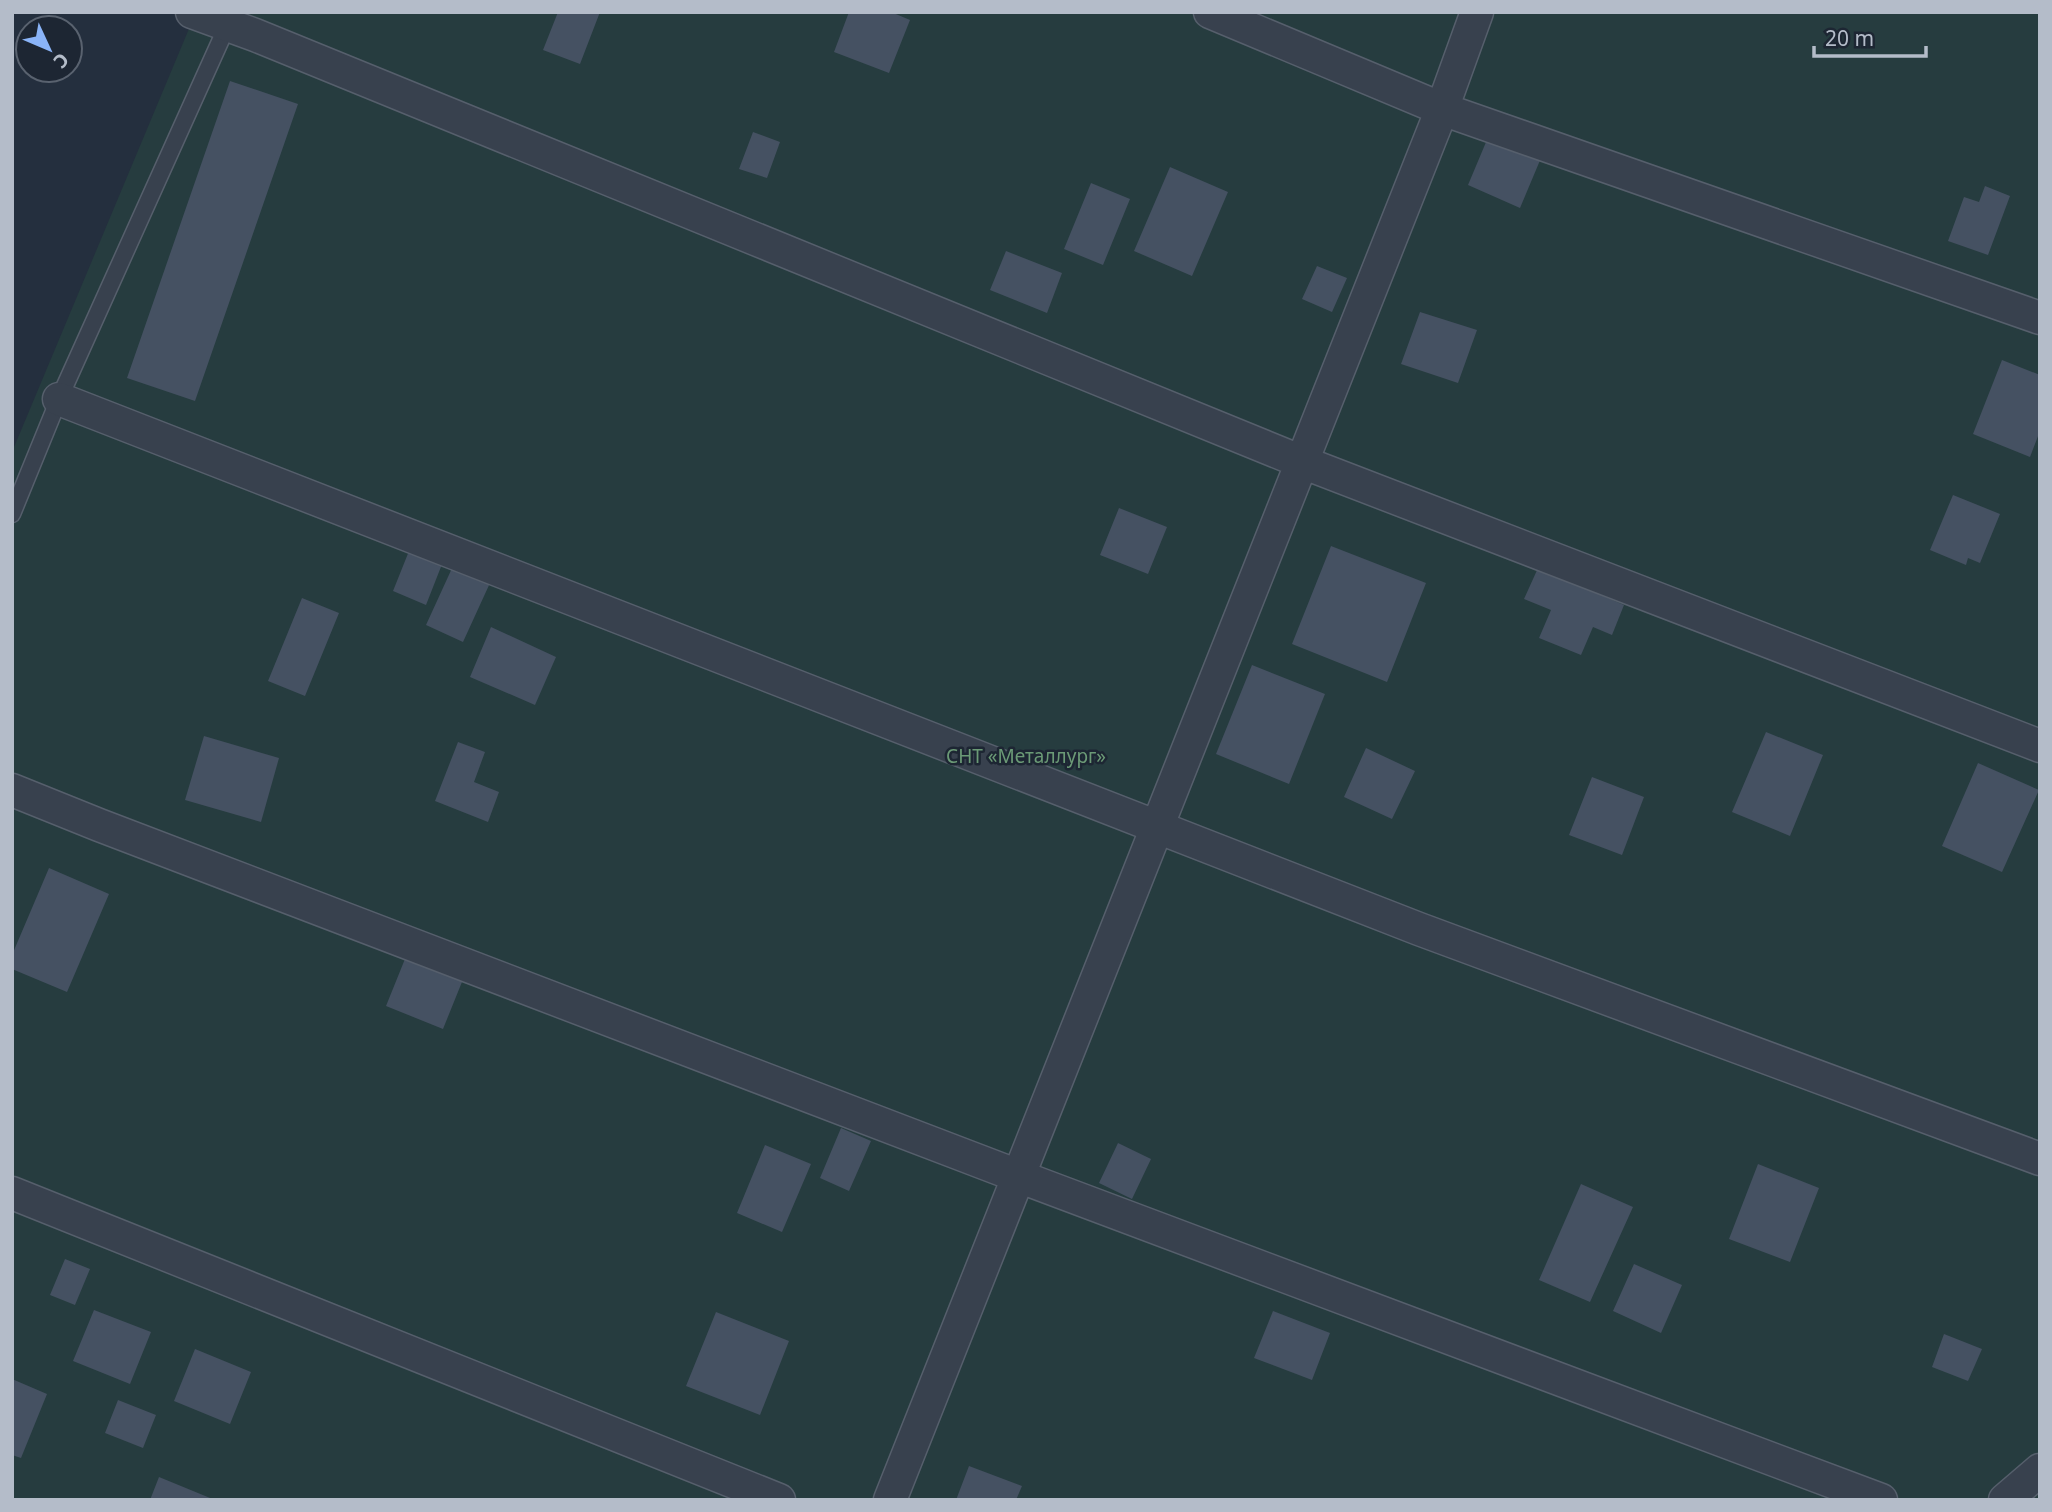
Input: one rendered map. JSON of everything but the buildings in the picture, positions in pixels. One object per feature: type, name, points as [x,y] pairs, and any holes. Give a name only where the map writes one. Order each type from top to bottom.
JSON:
[{"type":"street","points":[[192,12],[231,18],[1302,462],[2040,746]]},
{"type":"street","points":[[1210,12],[1442,109],[2040,318]]},
{"type":"street","points":[[890,1500],[1442,109],[1477,12]]},
{"type":"street","points":[[59,399],[1158,825],[1419,929],[2040,1159]]},
{"type":"street","points":[[12,790],[1018,1177],[1881,1500]]},
{"type":"street","points":[[12,1193],[779,1500]]},
{"type":"street","points":[[2005,1500],[2040,1470]]},
{"type":"lane","points":[[12,514],[59,399],[231,18]]},
{"type":"green space","name":"СНТ «Металлург»","points":[[196,12],[2040,12],[2040,1500],[12,1500],[12,452]]}]
